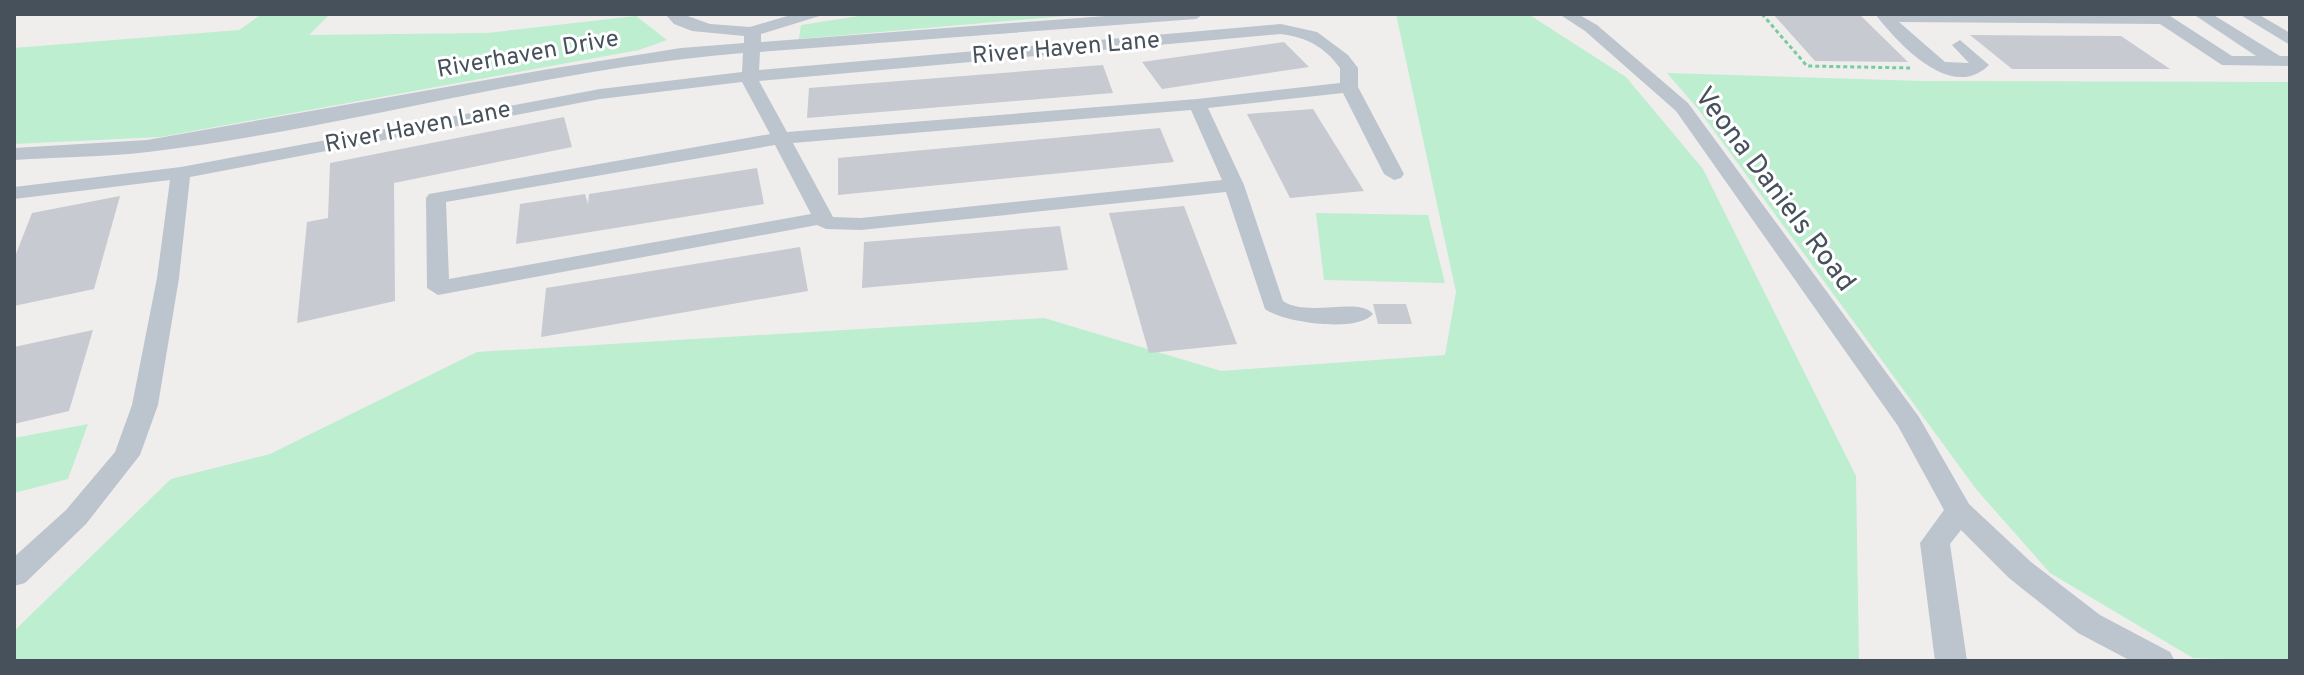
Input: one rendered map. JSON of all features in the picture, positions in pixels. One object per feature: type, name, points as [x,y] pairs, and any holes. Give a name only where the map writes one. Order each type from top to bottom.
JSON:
[{"type":"street","points":[[673,14],[679,22],[753,40]]},
{"type":"street","points":[[818,14],[769,24],[753,40],[751,76],[826,223],[861,224],[1234,185]]},
{"type":"street","name":"Riverhaven Drive","points":[[14,154],[147,146],[753,40],[1196,14]]},
{"type":"street","name":"Veona Daniels Road","points":[[1567,14],[1591,28],[1682,107],[1910,423],[1959,511],[2043,588],[2089,624],[2146,658]]},
{"type":"street","points":[[2201,14],[2283,61]]},
{"type":"street","points":[[2247,14],[2290,40]]},
{"type":"street","points":[[1884,16],[1925,57],[1944,68],[1964,72],[1980,65],[1960,45]]},
{"type":"street","points":[[1884,16],[2160,17],[2228,61],[2283,61]]},
{"type":"street","name":"River Haven Lane","points":[[14,193],[181,173],[600,94],[751,76],[1281,29],[1305,30],[1323,40],[1349,68],[1349,87],[1394,174]]},
{"type":"street","points":[[823,218],[438,288],[436,198],[781,138],[1197,104],[1349,87]]},
{"type":"street","points":[[1197,104],[1234,185],[1273,304],[1279,310],[1301,314],[1361,314]]},
{"type":"street","points":[[14,575],[76,517],[127,455],[145,405],[168,278],[181,173]]},
{"type":"street","points":[[1951,661],[1935,543],[1959,511]]},
{"type":"path","points":[[1762,14],[1807,66],[1944,68]]},
{"type":"green space","points":[[262,14],[330,14],[309,35],[487,33],[636,16],[667,40],[639,50],[160,137],[14,144],[14,48],[239,30]]},
{"type":"green space","points":[[872,14],[1089,14],[799,39],[801,25]]},
{"type":"green space","points":[[1396,14],[1528,14],[1626,77],[1703,169],[1856,476],[1859,661],[14,661],[14,631],[171,479],[270,454],[477,352],[1044,318],[1221,371],[1445,355],[1456,292]]},
{"type":"green space","points":[[1667,73],[1921,81],[2290,82],[2290,661],[2193,658],[2050,573],[1976,489],[1698,109]]},
{"type":"green space","points":[[1316,213],[1428,215],[1445,283],[1324,280]]},
{"type":"green space","points":[[88,424],[68,479],[14,493],[14,438]]},
{"type":"building","points":[[1773,14],[1859,14],[1908,62],[1815,61]]},
{"type":"building","points":[[1970,35],[2121,36],[2170,69],[2012,69]]},
{"type":"building","points":[[1284,42],[1309,67],[1162,89],[1142,62]]},
{"type":"building","points":[[1103,65],[1113,93],[807,118],[809,88]]},
{"type":"building","points":[[1313,109],[1364,191],[1290,198],[1247,114]]},
{"type":"building","points":[[564,117],[572,147],[394,183],[395,301],[297,323],[307,222],[328,218],[330,163]]},
{"type":"building","points":[[1160,128],[1174,162],[838,195],[838,158]]},
{"type":"building","points":[[757,168],[764,204],[516,244],[520,204],[585,194],[588,204],[589,194]]},
{"type":"building","points":[[120,196],[94,289],[14,306],[14,259],[32,213]]},
{"type":"building","points":[[1184,206],[1237,344],[1149,353],[1109,213]]},
{"type":"building","points":[[1060,226],[1068,270],[862,288],[864,242]]},
{"type":"building","points":[[800,247],[808,291],[541,337],[546,288]]},
{"type":"building","points":[[1373,304],[1406,304],[1412,324],[1378,324]]},
{"type":"building","points":[[93,330],[69,411],[14,424],[14,347]]}]
